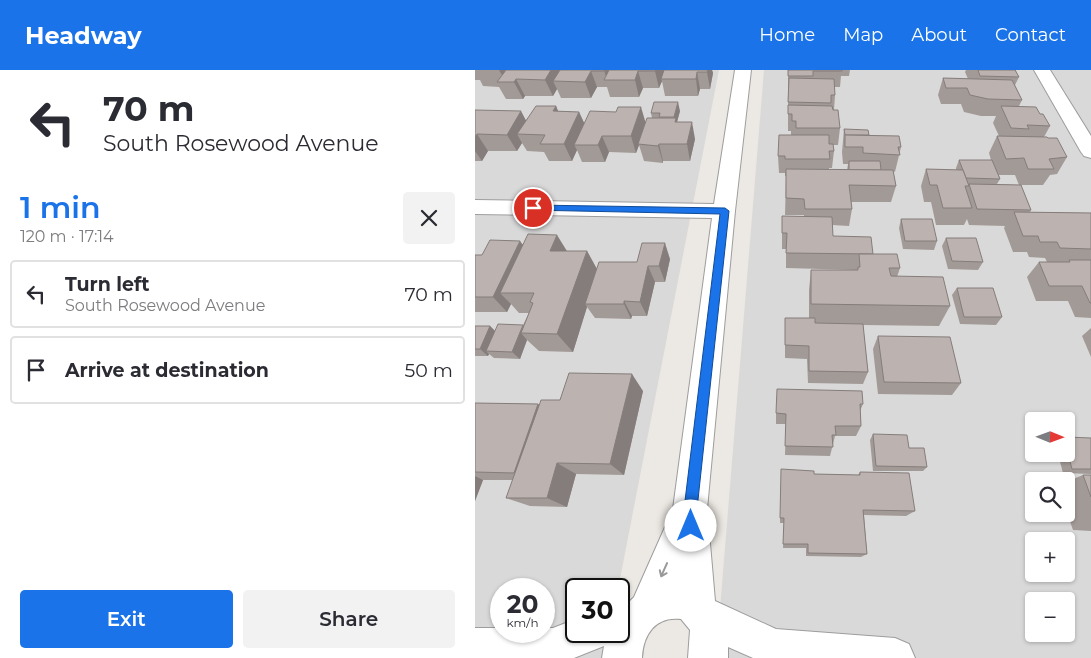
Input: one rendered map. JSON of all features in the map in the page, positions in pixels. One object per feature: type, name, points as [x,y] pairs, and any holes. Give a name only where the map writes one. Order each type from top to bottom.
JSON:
[{"type":"street","points":[[699,613],[690,509],[743,70]]},
{"type":"street","points":[[1042,70],[1091,152]]},
{"type":"street","points":[[475,208],[725,211]]},
{"type":"street","points":[[621,658],[624,641],[635,615],[690,509]]},
{"type":"street","points":[[635,615],[666,599],[680,600],[692,605],[708,627],[710,643],[708,658]]},
{"type":"street","points":[[699,613],[765,653],[895,658]]},
{"type":"street","points":[[475,647],[564,652],[577,643]]},
{"type":"shaded area","points":[[475,70],[719,70],[620,578],[565,578],[565,643],[608,643],[605,658],[475,658]]},
{"type":"shaded area","points":[[764,70],[1091,70],[1091,658],[716,658]]},
{"type":"building","points":[[506,70],[551,70],[545,80],[516,79],[514,82],[497,82]]},
{"type":"building","points":[[560,70],[604,71],[591,71],[585,82],[553,81]]},
{"type":"building","points":[[609,70],[656,70],[638,71],[635,80],[604,80]]},
{"type":"building","points":[[664,70],[708,70],[707,72],[697,72],[696,79],[661,79]]},
{"type":"building","points":[[788,70],[842,71],[813,71],[813,76],[788,76]]},
{"type":"building","points":[[978,70],[1015,70],[1019,77],[980,76]]},
{"type":"building","points":[[789,78],[834,79],[835,95],[831,95],[831,103],[788,102]]},
{"type":"building","points":[[943,78],[1012,80],[1022,100],[988,99],[970,95],[967,88],[946,88]]},
{"type":"building","points":[[654,102],[678,102],[674,117],[659,117],[660,113],[651,113]]},
{"type":"building","points":[[788,105],[832,106],[833,110],[838,110],[840,128],[796,128],[796,121],[792,121],[792,114],[788,114]]},
{"type":"building","points":[[536,106],[556,106],[553,111],[579,112],[564,144],[540,144],[545,135],[517,134]]},
{"type":"building","points":[[1001,106],[1036,107],[1050,126],[1027,125],[1029,129],[1011,128]]},
{"type":"building","points":[[618,107],[641,107],[631,136],[602,136],[598,145],[574,145],[590,111],[616,112]]},
{"type":"building","points":[[475,110],[521,111],[507,135],[477,134],[475,137]]},
{"type":"building","points":[[647,118],[676,118],[675,122],[692,122],[687,144],[659,144],[658,146],[638,144]]},
{"type":"building","points":[[844,129],[868,130],[869,135],[845,135]]},
{"type":"building","points":[[779,135],[829,135],[829,144],[833,144],[834,151],[829,151],[830,159],[785,159],[785,156],[778,156]]},
{"type":"building","points":[[845,135],[899,136],[901,147],[898,147],[900,155],[863,153],[863,147],[845,147]]},
{"type":"building","points":[[997,136],[1057,138],[1067,157],[1049,159],[1054,169],[1028,169],[1024,158],[1006,159]]},
{"type":"building","points":[[959,160],[992,160],[1000,179],[966,178]]},
{"type":"building","points":[[849,161],[880,161],[881,170],[849,170]]},
{"type":"building","points":[[786,169],[893,170],[896,186],[849,185],[852,209],[805,209],[804,199],[786,198]]},
{"type":"building","points":[[926,169],[963,170],[969,186],[965,186],[972,208],[943,208],[937,185],[930,185]]},
{"type":"building","points":[[969,184],[1021,185],[1031,210],[977,209]]},
{"type":"building","points":[[1014,212],[1091,213],[1091,249],[1060,248],[1057,242],[1040,242],[1038,236],[1023,236]]},
{"type":"building","points":[[782,216],[832,217],[833,236],[871,237],[873,254],[786,253],[787,233],[782,233]]},
{"type":"building","points":[[901,219],[932,219],[937,241],[905,241]]},
{"type":"building","points":[[528,234],[557,235],[550,251],[587,251],[557,334],[521,333],[533,303],[530,302],[534,293],[500,293]]},
{"type":"building","points":[[946,238],[976,238],[983,262],[952,261]]},
{"type":"building","points":[[490,240],[520,241],[493,297],[475,297],[475,255],[482,255]]},
{"type":"building","points":[[642,243],[665,243],[659,266],[648,266],[640,302],[624,301],[624,304],[585,304],[599,262],[637,262]]},
{"type":"building","points":[[859,254],[897,254],[900,268],[889,268],[891,276],[943,277],[950,306],[811,304],[811,270],[858,270],[858,267],[860,267]]},
{"type":"building","points":[[1069,260],[1091,260],[1091,303],[1082,286],[1049,286],[1039,262],[1070,262]]},
{"type":"building","points":[[957,288],[993,288],[1002,317],[964,317]]},
{"type":"building","points":[[785,318],[815,318],[815,323],[863,324],[868,372],[809,371],[809,346],[785,345]]},
{"type":"building","points":[[498,324],[523,325],[512,352],[486,351]]},
{"type":"building","points":[[475,326],[490,326],[480,349],[475,349]]},
{"type":"building","points":[[878,336],[950,337],[961,383],[884,382]]},
{"type":"building","points":[[569,373],[632,374],[610,464],[557,463],[547,498],[506,498],[541,400],[560,400]]},
{"type":"building","points":[[777,389],[862,391],[863,404],[860,404],[861,426],[835,426],[836,435],[832,435],[833,447],[785,446],[786,414],[776,413]]},
{"type":"building","points":[[475,403],[538,404],[514,473],[475,472]]},
{"type":"building","points":[[873,434],[907,435],[909,448],[924,448],[927,467],[876,466]]},
{"type":"building","points":[[1075,437],[1091,438],[1091,469],[1072,469],[1070,462],[1075,462]]},
{"type":"building","points":[[781,469],[814,471],[814,474],[860,475],[860,472],[909,473],[915,511],[863,510],[867,554],[808,553],[808,544],[783,544],[784,518],[780,518]]},
{"type":"building","points":[[1083,475],[1091,475],[1091,497]]},
{"type":"route","points":[[533,208],[725,211],[690,509],[691,526]]}]
